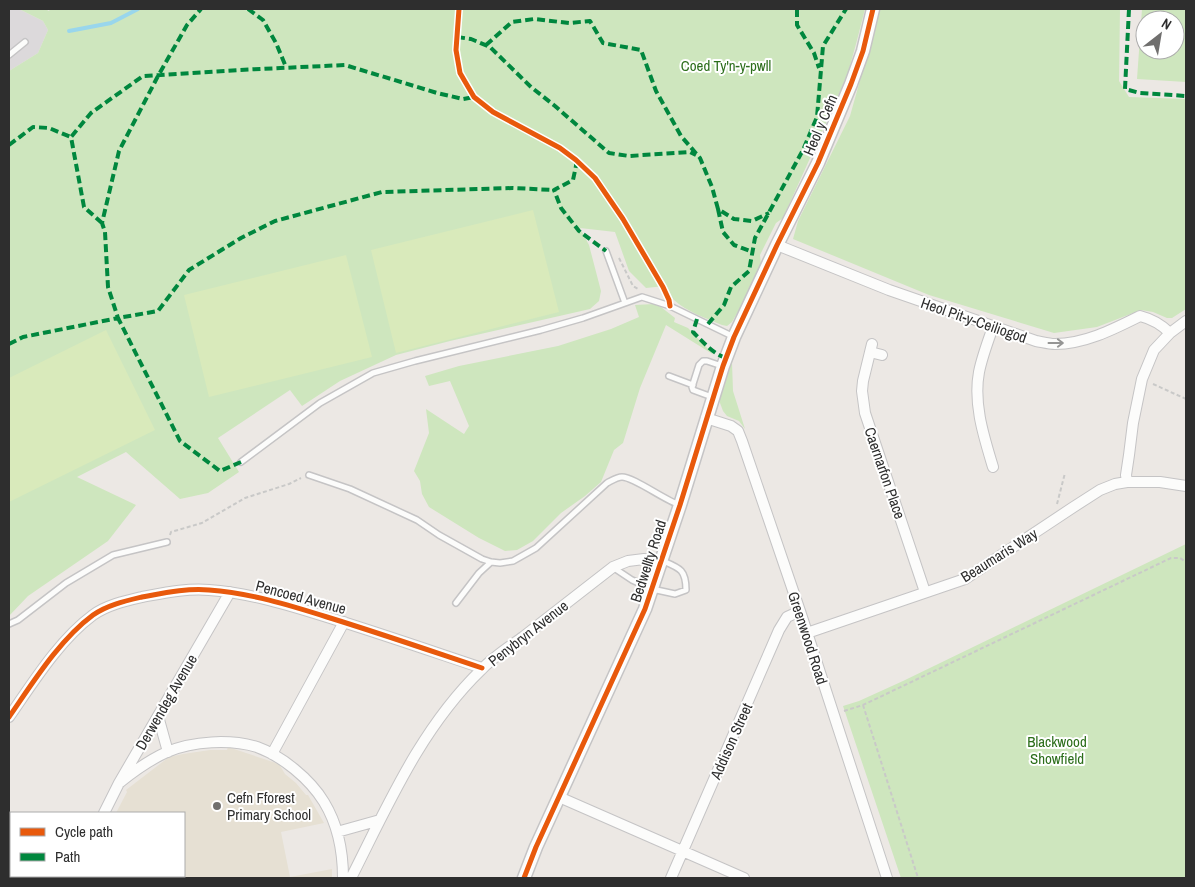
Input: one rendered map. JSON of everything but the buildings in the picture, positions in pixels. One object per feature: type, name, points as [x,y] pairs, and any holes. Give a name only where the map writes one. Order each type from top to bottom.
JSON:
[{"type":"street","name":"Heol y Cefn","points":[[777,245],[818,163],[851,84],[873,9]]},
{"type":"street","name":"Heol Pit-y-Ceiliogod","points":[[777,245],[889,290],[1036,341],[1054,344],[1071,343],[1104,333],[1140,316],[1152,319],[1170,333]]},
{"type":"street","name":"Bedwellty Road","points":[[524,878],[645,609],[680,505],[722,366],[777,245]]},
{"type":"street","points":[[1127,482],[1126,476],[1133,423],[1142,379],[1154,350],[1170,333],[1186,321]]},
{"type":"street","points":[[993,327],[979,371],[977,389],[984,437],[993,467]]},
{"type":"street","name":"Caernarfon Place","points":[[882,355],[871,348],[862,391],[865,413],[926,592]]},
{"type":"street","name":"Greenwood Road","points":[[706,418],[731,426],[738,431],[800,611],[887,878]]},
{"type":"street","name":"Beaumaris Way","points":[[807,633],[965,579],[1100,490],[1115,484],[1160,482],[1186,486]]},
{"type":"street","name":"Penybryn Avenue","points":[[351,878],[402,777],[420,746],[441,715],[482,668],[613,567],[628,561],[660,560]]},
{"type":"street","name":"Pencoed Avenue","points":[[9,718],[41,671],[67,639],[93,615],[111,605],[157,594],[189,590],[230,592],[263,598],[344,622],[482,668]]},
{"type":"street","name":"Derwendeg Avenue","points":[[104,812],[119,783],[230,592]]},
{"type":"street","name":"Addison Street","points":[[671,878],[779,630],[787,618],[800,611]]},
{"type":"street","points":[[272,754],[344,622]]},
{"type":"street","points":[[158,716],[168,752]]},
{"type":"street","points":[[119,783],[140,767],[168,752],[191,746],[226,742],[258,748],[289,765],[308,781],[324,801],[337,832],[344,878]]},
{"type":"street","points":[[559,797],[744,878]]},
{"type":"street","points":[[337,832],[380,820]]},
{"type":"lane","points":[[9,56],[25,42]]},
{"type":"lane","points":[[606,251],[625,303]]},
{"type":"lane","points":[[241,462],[320,403],[373,374],[415,361],[574,321],[642,297],[670,306],[734,337]]},
{"type":"lane","points":[[712,397],[693,390],[699,365],[703,361],[707,361],[722,366]]},
{"type":"lane","points":[[670,376],[693,385]]},
{"type":"lane","points":[[309,475],[350,489],[417,520],[439,535],[482,559],[500,563],[513,561],[536,548],[607,483],[620,477],[633,480],[672,503],[680,505]]},
{"type":"lane","points":[[9,624],[18,620],[66,583],[113,555],[168,542]]},
{"type":"lane","points":[[613,567],[632,580],[652,589],[675,594],[686,590],[686,578],[679,568],[660,560]]},
{"type":"lane","points":[[456,603],[479,573],[491,562]]},
{"type":"path","points":[[606,251],[615,251],[633,286],[640,290]]},
{"type":"path","points":[[1142,379],[1186,399]]},
{"type":"path","points":[[1062,515],[1056,506],[1064,473]]},
{"type":"path","points":[[168,542],[171,532],[202,523],[245,498],[290,484],[309,475]]},
{"type":"path","points":[[842,712],[863,705],[1171,558],[1180,558],[1186,562]]},
{"type":"path","points":[[863,705],[918,878]]},
{"type":"shaded area","points":[[9,9],[19,9],[43,21],[48,30],[38,53],[9,71]]},
{"type":"shaded area","name":"Cefn Fforest Primary School","points":[[228,747],[279,764],[285,774],[308,795],[324,823],[281,832],[290,877],[332,869],[332,878],[83,878],[185,877],[185,812],[117,812],[127,792],[126,790],[169,757],[210,750],[227,750]]},
{"type":"green space","name":"Coed Ty'n-y-pwll","points":[[19,9],[45,9],[49,11],[50,9],[865,9],[848,73],[783,218],[776,223],[760,255],[761,264],[744,301],[732,322],[727,326],[685,308],[673,298],[665,286],[646,288],[629,271],[615,232],[580,228],[589,245],[601,291],[599,301],[590,309],[396,355],[340,381],[302,406],[290,390],[218,438],[239,472],[208,493],[180,499],[126,452],[77,477],[136,505],[108,541],[28,596],[9,616],[9,71],[38,53],[48,30],[43,21]]},
{"type":"green space","points":[[880,9],[1120,9],[1119,81],[1129,97],[1186,99],[1186,309],[1172,318],[1141,310],[1097,327],[1054,333],[929,295],[793,239],[798,221],[850,116]]},
{"type":"green space","points":[[1142,9],[1186,9],[1186,82],[1137,79],[1138,60],[1185,60],[1185,10]]},
{"type":"green space","points":[[533,210],[559,312],[396,353],[371,250]]},
{"type":"green space","points":[[346,255],[372,357],[209,397],[184,295]]},
{"type":"green space","points":[[654,304],[675,318],[674,322],[688,328],[714,355],[666,325],[640,388],[623,443],[614,450],[601,482],[561,513],[533,541],[517,550],[505,551],[479,538],[429,507],[422,494],[420,481],[414,471],[429,433],[426,409],[464,434],[469,426],[450,381],[429,386],[425,376],[459,366],[558,346],[611,329],[639,317],[635,305]]},
{"type":"green space","points":[[106,330],[155,430],[9,502],[9,378]]},
{"type":"green space","points":[[732,362],[733,391],[745,429],[739,421],[727,416],[720,403],[720,397]]},
{"type":"green space","name":"Blackwood Showfield","points":[[1186,544],[1186,878],[901,878],[843,706],[859,701],[903,681]]},
{"type":"waterway","points":[[69,31],[111,23],[138,9]]},
{"type":"marked path","points":[[9,344],[23,337],[118,318],[108,287],[105,232],[102,223],[119,151],[187,25],[201,9]]},
{"type":"marked path","points":[[248,9],[263,20],[276,43],[286,67]]},
{"type":"marked path","points":[[797,9],[797,25],[814,53],[819,68]]},
{"type":"marked path","points":[[708,324],[724,305],[731,287],[749,271],[755,238],[803,150],[817,117],[823,46],[846,9]]},
{"type":"marked path","points":[[1129,9],[1125,89],[1140,93],[1186,96]]},
{"type":"marked path","points":[[486,45],[512,22],[534,19],[569,23],[590,21],[603,43],[641,50],[656,91],[681,136],[700,158],[712,187],[718,209],[734,219],[752,221],[769,213]]},
{"type":"marked path","points":[[457,37],[471,39],[490,47],[531,87],[609,153],[629,156],[690,152],[696,155]]},
{"type":"marked path","points":[[102,223],[84,207],[71,137],[91,113],[143,76],[345,65],[437,93],[463,99],[474,97]]},
{"type":"marked path","points":[[9,145],[33,127],[49,128],[71,137]]},
{"type":"marked path","points":[[576,160],[573,180],[554,190],[561,208],[579,231],[606,251]]},
{"type":"marked path","points":[[241,462],[220,471],[180,441],[118,318],[158,311],[189,270],[241,238],[275,221],[382,192],[513,188],[554,190]]},
{"type":"marked path","points":[[718,209],[723,232],[734,245],[753,252]]},
{"type":"marked path","points":[[697,319],[693,332],[712,350],[726,358]]},
{"type":"cycle path","points":[[459,9],[456,50],[460,73],[474,97],[493,112],[560,148],[595,178],[623,219],[663,287],[670,306]]},
{"type":"cycle path","points":[[524,878],[536,847],[645,609],[734,337],[818,163],[863,51],[873,9]]},
{"type":"cycle path","points":[[9,717],[58,650],[93,615],[123,602],[184,590],[224,592],[269,600],[346,623],[482,668]]},
{"type":"place","name":"Cefn Fforest Primary School","points":[[217,806]]}]
